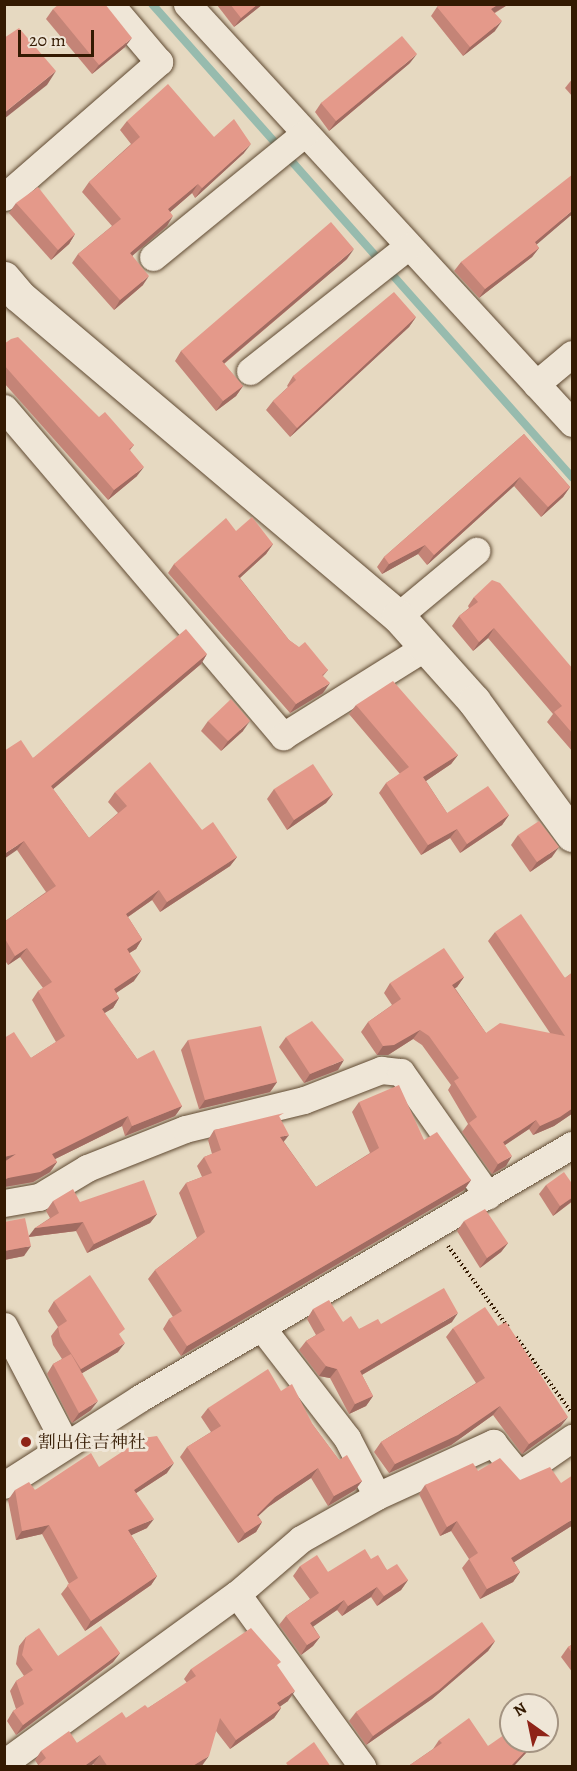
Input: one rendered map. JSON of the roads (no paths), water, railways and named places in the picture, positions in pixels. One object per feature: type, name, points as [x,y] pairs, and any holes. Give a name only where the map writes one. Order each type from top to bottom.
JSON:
[{"type":"street","points":[[4,197],[159,62],[110,4]]},
{"type":"street","points":[[187,4],[291,145],[403,251],[573,423]]},
{"type":"street","points":[[153,257],[291,145]]},
{"type":"street","points":[[250,371],[403,251]]},
{"type":"street","points":[[9,294],[398,616],[474,701],[573,836]]},
{"type":"street","points":[[536,384],[573,354]]},
{"type":"street","points":[[4,408],[283,736],[427,646]]},
{"type":"street","points":[[398,616],[476,551]]},
{"type":"street","points":[[4,1203],[39,1197],[87,1168],[185,1129],[304,1100],[381,1070],[401,1072],[488,1196]]},
{"type":"street","points":[[4,1485],[66,1443],[573,1145]]},
{"type":"street","points":[[4,1326],[66,1443]]},
{"type":"street","points":[[262,1328],[347,1438],[376,1496]]},
{"type":"street","points":[[4,1762],[237,1594],[301,1539],[376,1496],[493,1443],[519,1475],[573,1438]]},
{"type":"street","points":[[237,1594],[362,1767]]},
{"type":"waterway","points":[[152,4],[572,477]]},
{"type":"place","name":"割出住吉神社","points":[[26,1442]]}]
